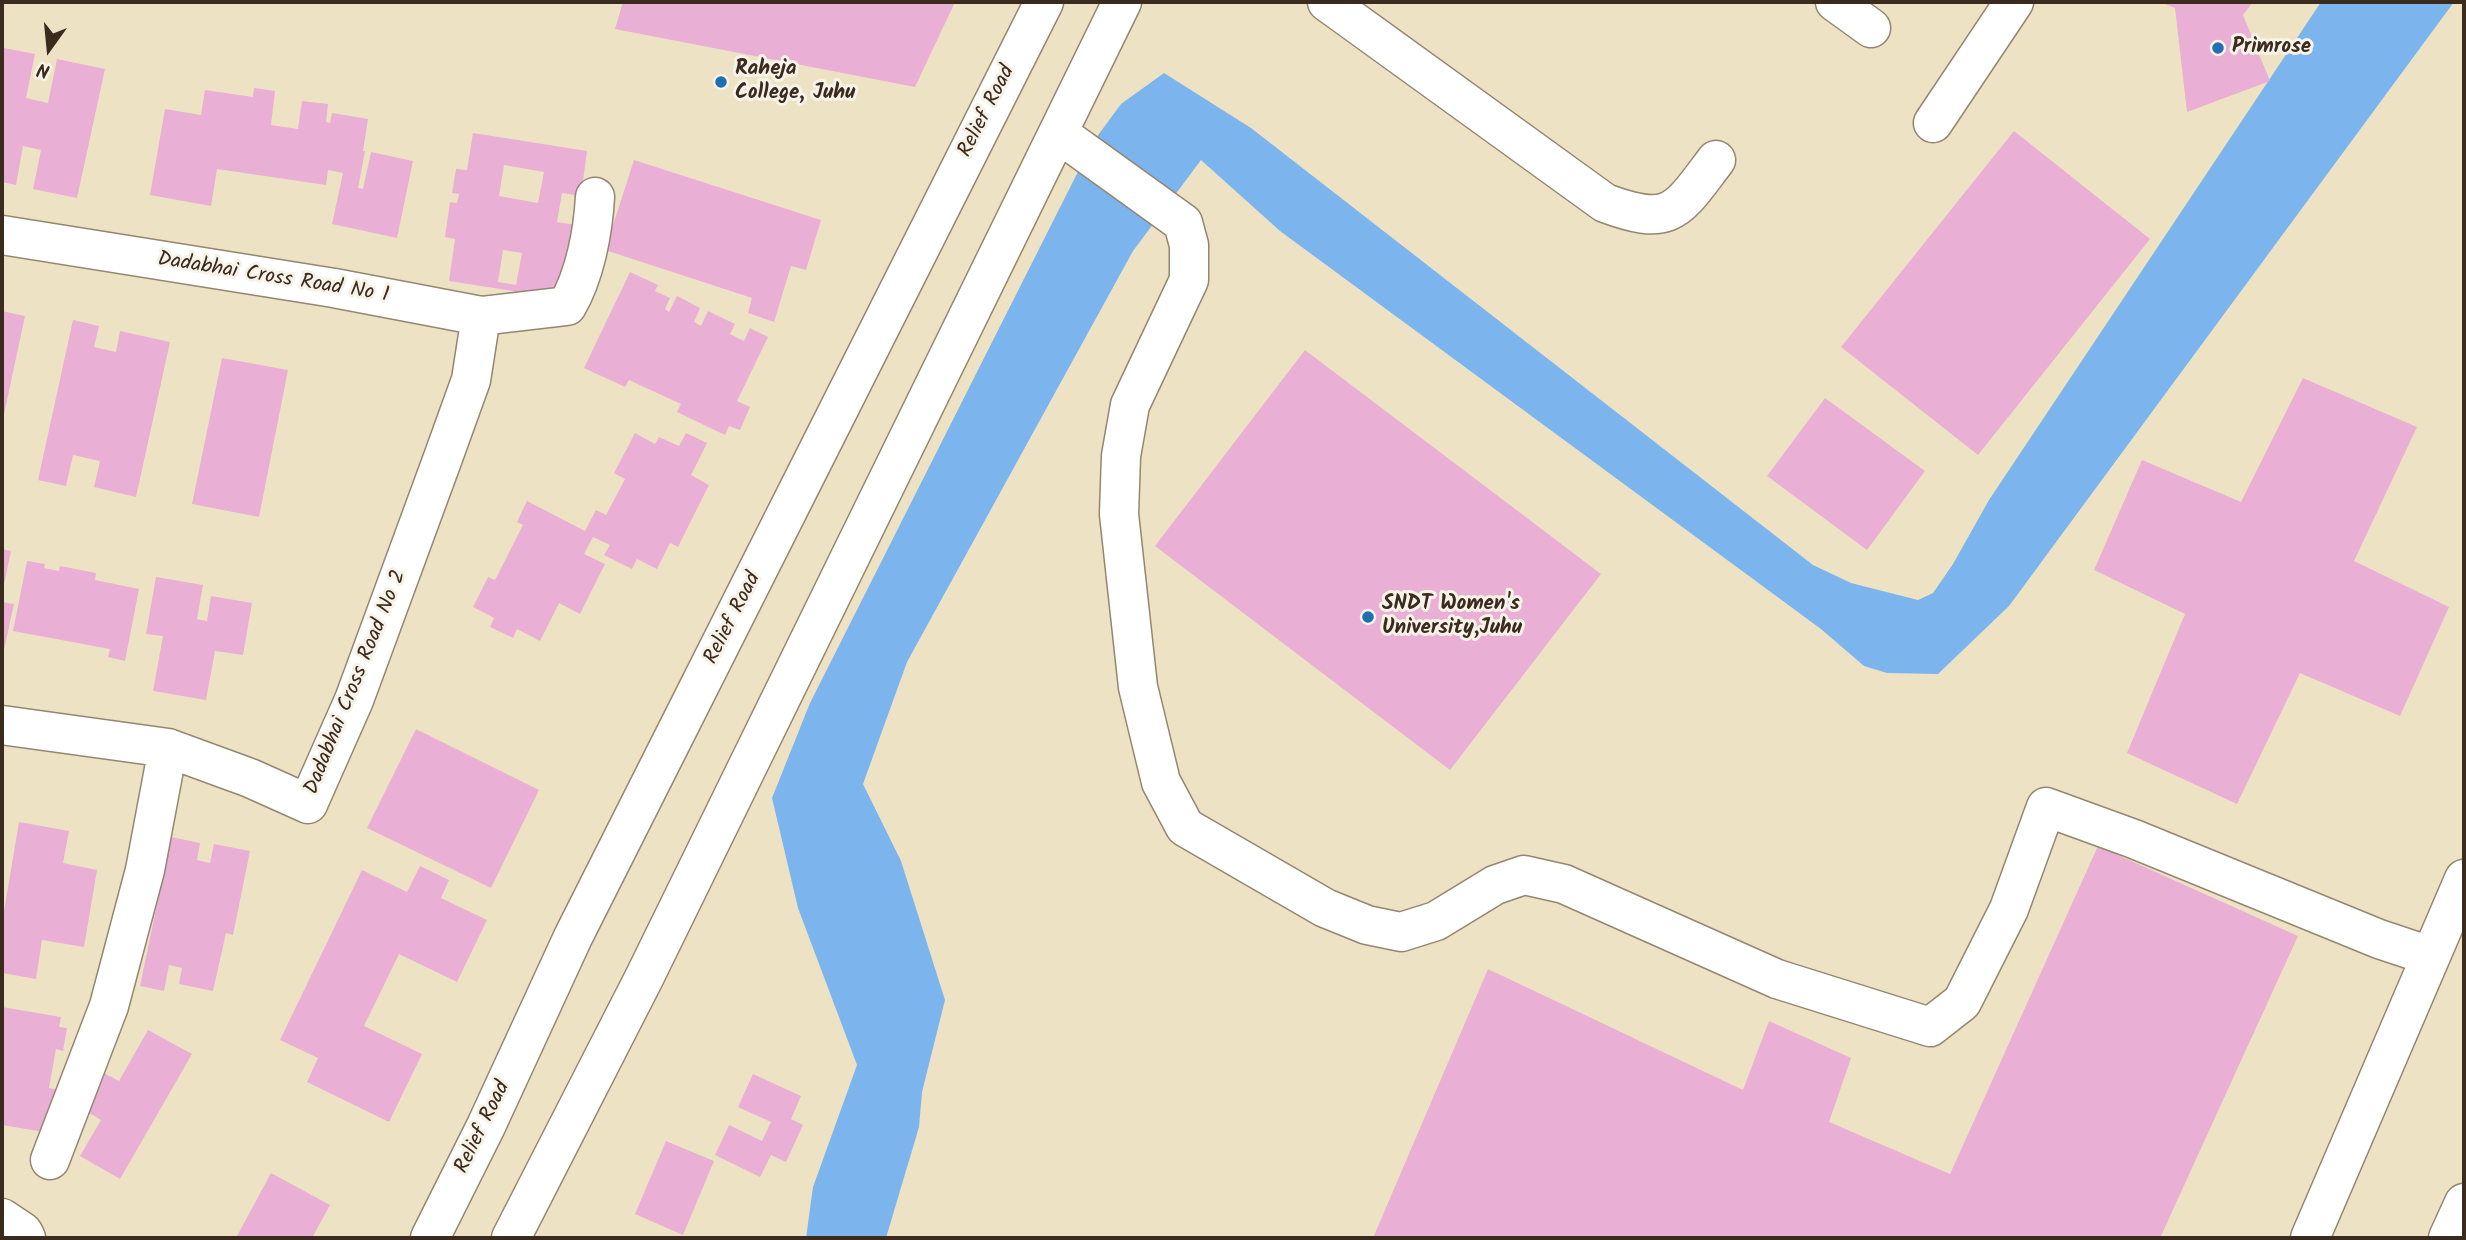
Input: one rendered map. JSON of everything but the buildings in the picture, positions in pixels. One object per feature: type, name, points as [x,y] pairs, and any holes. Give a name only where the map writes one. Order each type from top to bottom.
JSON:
[{"type":"street","name":"Relief Road","points":[[430,1238],[486,1126],[573,937],[1044,2]]},
{"type":"street","points":[[511,1238],[643,978],[1122,2]]},
{"type":"street","points":[[1327,2],[1605,203],[1634,213],[1665,214],[1682,203],[1716,160]]},
{"type":"street","points":[[1835,2],[1871,28]]},
{"type":"street","points":[[1933,123],[2014,2]]},
{"type":"street","points":[[1058,133],[1183,223],[1189,245],[1189,280],[1130,405],[1121,456],[1119,514],[1138,687],[1160,782],[1185,827],[1325,908],[1367,925],[1401,932],[1436,921],[1495,885],[1524,875],[1564,884],[1777,979],[1930,1027],[1962,1002],[2009,909],[2046,807],[2134,839],[2379,939],[2430,956]]},
{"type":"street","name":"Dadabhai Cross Road No 1","points":[[2,235],[334,288],[481,316],[567,306],[576,291],[594,221],[595,197]]},
{"type":"street","name":"Dadabhai Cross Road No 2","points":[[2,725],[169,748],[250,778],[308,804],[354,700],[471,380],[481,316]]},
{"type":"street","points":[[50,1160],[109,1006],[145,870],[169,748]]},
{"type":"street","points":[[2310,1238],[2464,878]]},
{"type":"street","points":[[2448,1238],[2464,1203]]},
{"type":"street","points":[[2,1218],[23,1232],[26,1238]]},
{"type":"water","points":[[2321,2],[2454,2],[2009,606],[1938,674],[1887,673],[1864,666],[1821,629],[1280,231],[1201,160],[1133,251],[907,662],[863,784],[901,861],[945,1000],[922,1092],[919,1127],[886,1238],[806,1238],[813,1187],[857,1065],[798,908],[772,798],[810,703],[1093,142],[1121,104],[1164,73],[1251,128],[1813,565],[1851,583],[1918,600],[1933,593],[1953,564],[1989,500]]},
{"type":"place","name":"Primrose","points":[[2218,48]]},
{"type":"place","name":"Raheja College, Juhu","points":[[721,82]]},
{"type":"place","name":"SNDT Women's University,Juhu","points":[[1368,617]]}]
